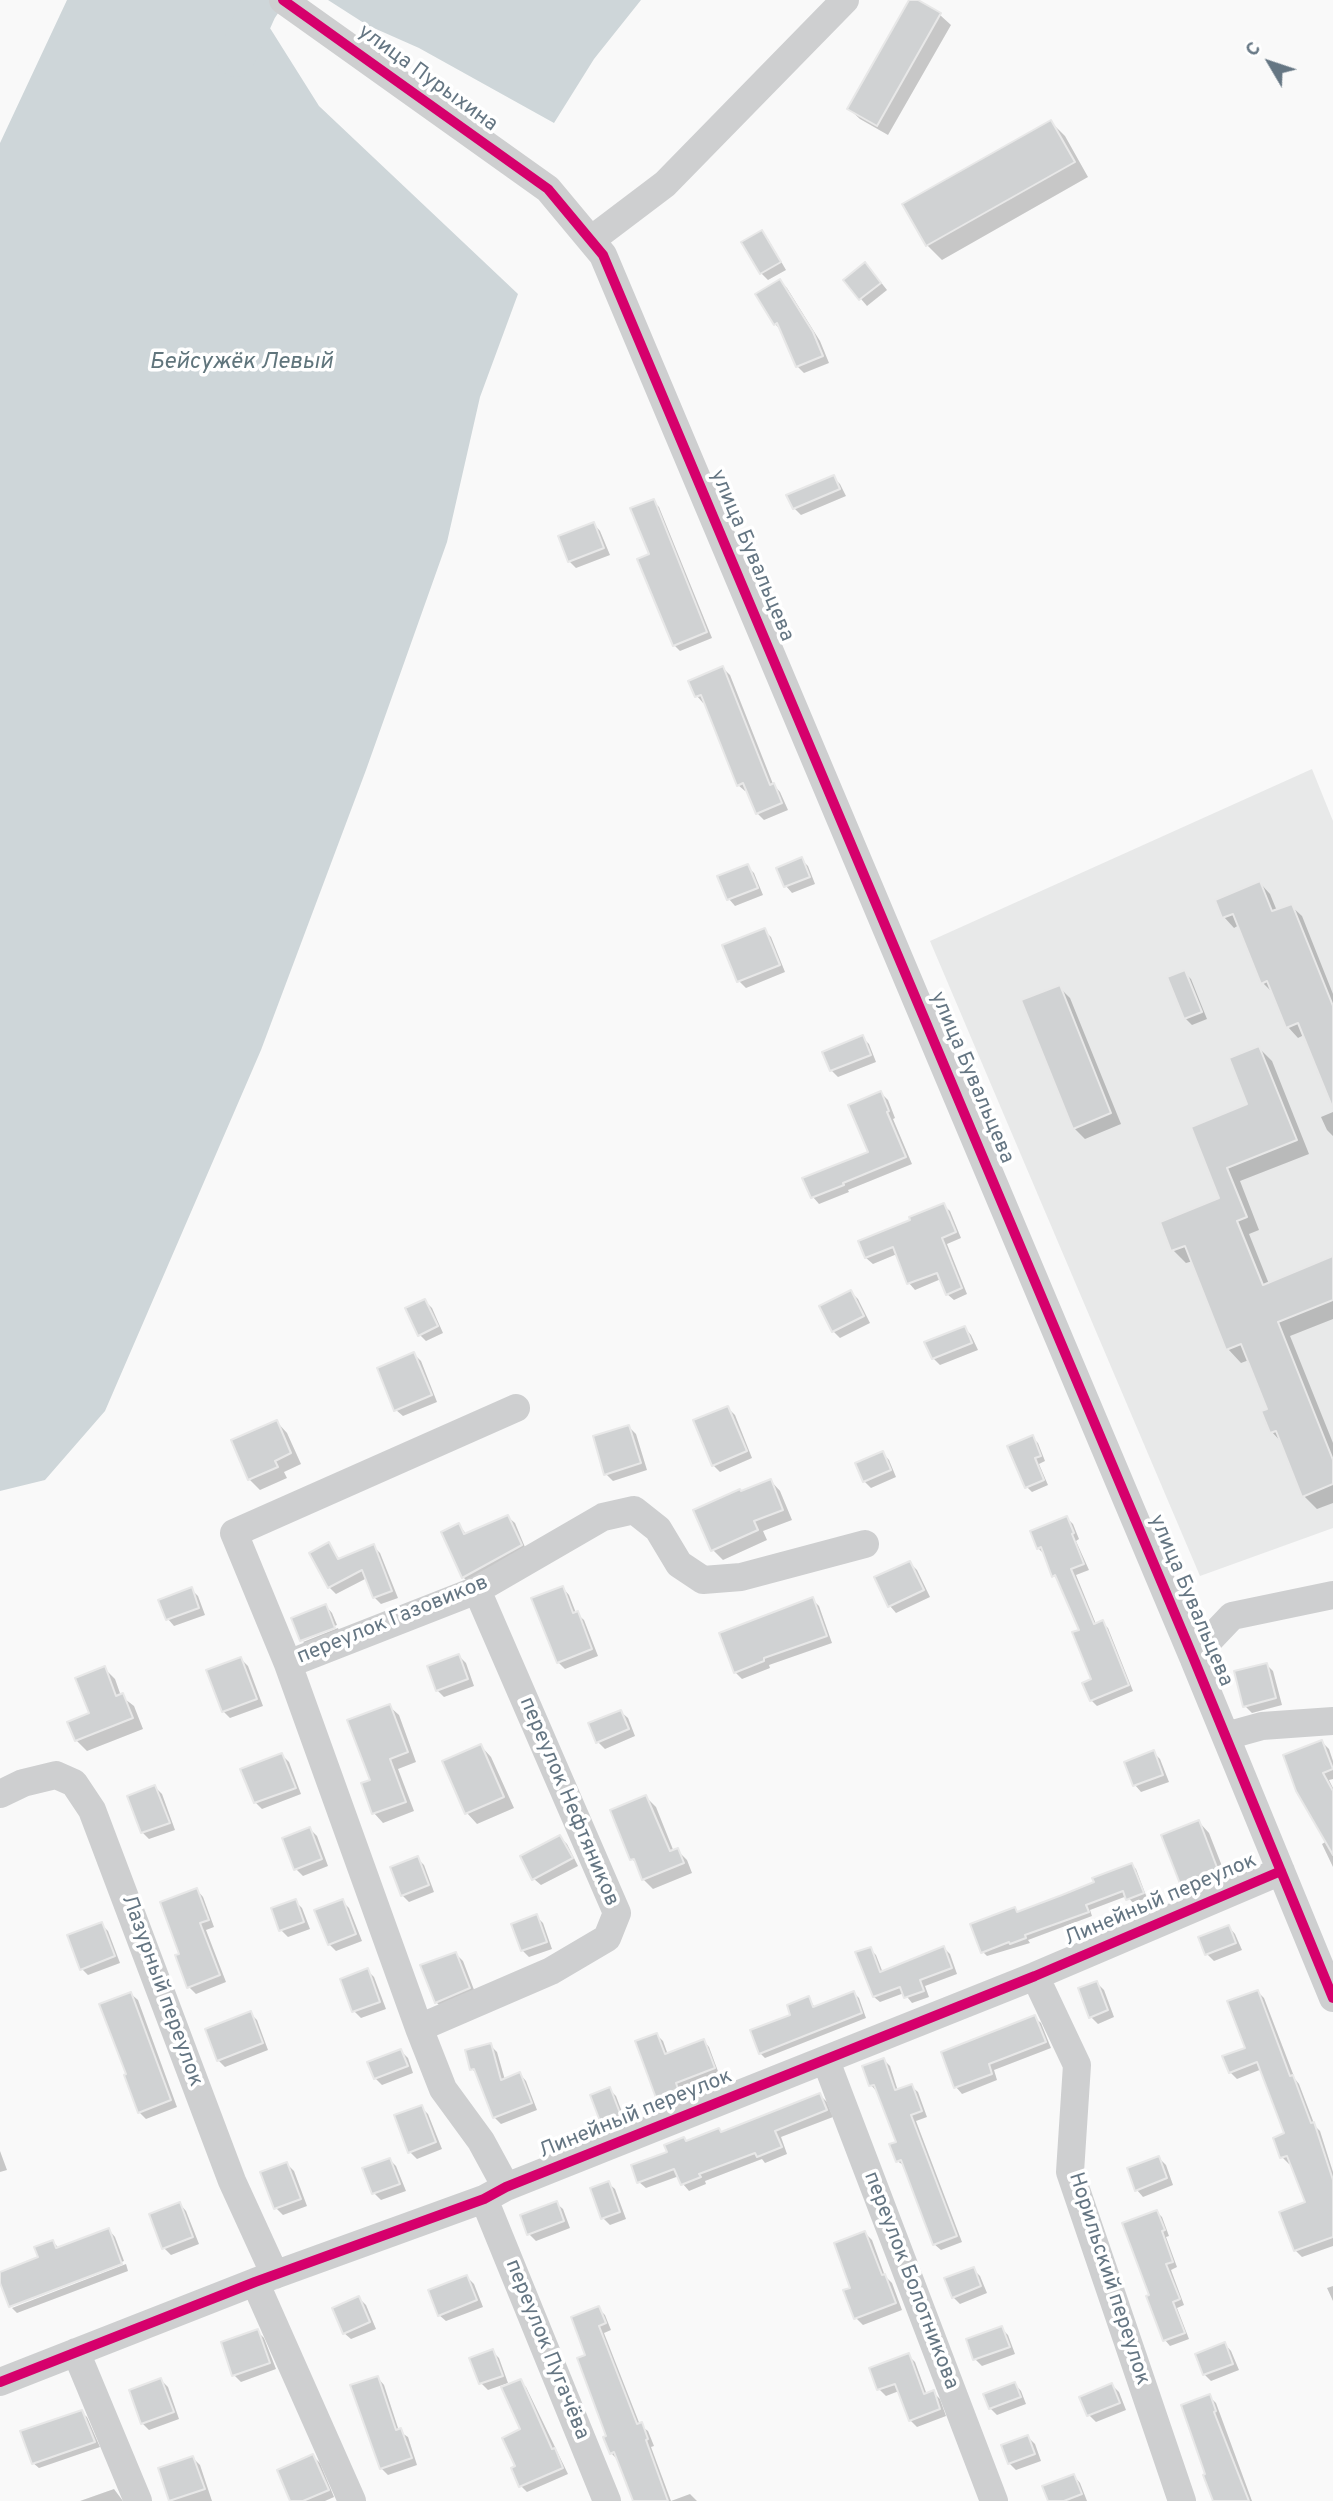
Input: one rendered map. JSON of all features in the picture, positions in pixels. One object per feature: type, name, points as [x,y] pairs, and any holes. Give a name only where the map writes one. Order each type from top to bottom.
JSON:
[{"type":"street","name":"улица Пурыхина","points":[[284,0],[548,189]]},
{"type":"street","points":[[591,240],[665,184],[845,0]]},
{"type":"street","name":"улица Бувальцева","points":[[548,189],[603,255],[1193,1657],[1333,1997]]},
{"type":"street","name":"переулок Газовиков","points":[[495,2193],[481,2141],[443,2089],[288,1664],[234,1534],[516,1408]]},
{"type":"street","name":"переулок Газовиков","points":[[288,1664],[477,1590],[603,1517],[634,1510],[657,1529],[679,1564],[703,1580],[741,1577],[865,1544]]},
{"type":"street","name":"переулок Нефтяников","points":[[419,2028],[562,1965],[607,1938],[617,1913],[477,1590]]},
{"type":"street","points":[[1193,1657],[1232,1616],[1333,1595]]},
{"type":"street","points":[[1226,1736],[1262,1726],[1333,1721]]},
{"type":"street","name":"Лазурный переулок","points":[[0,1794],[23,1783],[56,1775],[74,1783],[92,1810],[232,2181],[265,2278],[352,2501]]},
{"type":"street","name":"Линейный переулок","points":[[0,2382],[265,2278],[495,2193],[826,2061],[1281,1871]]},
{"type":"street","name":"Норильский переулок","points":[[1035,1976],[1077,2065],[1070,2172],[1182,2501]]},
{"type":"street","name":"переулок Болотникова","points":[[826,2061],[994,2501]]},
{"type":"street","name":"переулок Пугачёва","points":[[495,2193],[607,2501]]},
{"type":"street","points":[[76,2352],[138,2501]]},
{"type":"shaded area","points":[[1312,769],[1333,821],[1333,1528],[1200,1576],[930,941]]},
{"type":"water","name":"Бейсужёк Левый","points":[[67,0],[246,0],[258,9],[319,106],[518,294],[480,397],[447,542],[366,770],[261,1050],[105,1411],[45,1480],[0,1491],[0,143]]},
{"type":"water","points":[[328,0],[641,0],[594,59],[554,123],[419,48],[367,25]]},
{"type":"building","points":[[909,0],[918,0],[941,13],[877,126],[847,109]]},
{"type":"building","points":[[1051,120],[1075,162],[926,246],[902,204]]},
{"type":"building","points":[[762,230],[781,262],[760,274],[741,242]]},
{"type":"building","points":[[865,262],[881,283],[859,300],[843,280]]},
{"type":"building","points":[[780,279],[813,332],[823,356],[796,367],[777,323],[774,325],[755,294]]},
{"type":"building","points":[[834,475],[840,489],[793,509],[786,495]]},
{"type":"building","points":[[654,499],[707,632],[673,646],[637,559],[649,554],[630,508]]},
{"type":"building","points":[[594,522],[604,548],[568,562],[558,536]]},
{"type":"building","points":[[723,666],[770,785],[774,783],[782,803],[756,814],[743,783],[737,786],[701,695],[695,697],[688,681]]},
{"type":"building","points":[[802,857],[810,877],[784,887],[776,868]]},
{"type":"building","points":[[748,864],[758,888],[727,900],[717,876]]},
{"type":"building","points":[[1260,881],[1272,911],[1292,904],[1333,1006],[1333,1109],[1298,1023],[1286,1028],[1267,981],[1261,984],[1233,914],[1222,918],[1215,900]]},
{"type":"building","points":[[765,928],[780,965],[737,982],[722,945]]},
{"type":"building","points":[[1185,970],[1202,1012],[1184,1019],[1167,977]]},
{"type":"building","points":[[1060,985],[1111,1113],[1073,1129],[1021,1000]]},
{"type":"building","points":[[863,1035],[871,1055],[830,1071],[822,1052]]},
{"type":"building","points":[[1259,1046],[1297,1140],[1227,1168],[1247,1217],[1237,1221],[1263,1285],[1333,1256],[1333,1300],[1278,1322],[1333,1460],[1333,1484],[1302,1497],[1276,1431],[1270,1433],[1261,1411],[1267,1409],[1241,1344],[1226,1350],[1185,1246],[1171,1251],[1160,1222],[1219,1198],[1191,1127],[1247,1104],[1229,1058]]},
{"type":"building","points":[[881,1091],[906,1157],[811,1198],[802,1178],[868,1152],[848,1105]]},
{"type":"building","points":[[944,1203],[956,1232],[942,1238],[962,1288],[946,1295],[937,1273],[907,1284],[893,1247],[865,1258],[858,1241]]},
{"type":"building","points":[[851,1290],[864,1316],[832,1332],[819,1306]]},
{"type":"building","points":[[425,1299],[438,1326],[418,1336],[405,1308]]},
{"type":"building","points":[[965,1326],[972,1343],[932,1359],[924,1342]]},
{"type":"building","points":[[414,1352],[432,1395],[394,1411],[377,1368]]},
{"type":"building","points":[[728,1406],[747,1451],[712,1466],[693,1420]]},
{"type":"building","points":[[277,1420],[291,1453],[275,1461],[278,1467],[248,1480],[231,1440]]},
{"type":"building","points":[[629,1425],[641,1463],[604,1475],[593,1436]]},
{"type":"building","points":[[1033,1435],[1041,1456],[1035,1458],[1044,1480],[1025,1488],[1007,1446]]},
{"type":"building","points":[[883,1451],[891,1470],[863,1482],[855,1463]]},
{"type":"building","points":[[771,1479],[783,1510],[754,1521],[758,1530],[711,1551],[693,1510],[740,1489],[741,1491]]},
{"type":"building","points":[[508,1515],[522,1545],[462,1578],[441,1532],[459,1523],[464,1534]]},
{"type":"building","points":[[1067,1516],[1084,1564],[1071,1569],[1094,1624],[1103,1620],[1129,1685],[1090,1701],[1082,1683],[1091,1679],[1072,1632],[1079,1630],[1055,1575],[1052,1577],[1041,1547],[1037,1549],[1030,1531]]},
{"type":"building","points":[[329,1542],[338,1559],[374,1544],[392,1591],[373,1598],[362,1570],[328,1588],[309,1553]]},
{"type":"building","points":[[910,1561],[924,1590],[888,1607],[874,1577]]},
{"type":"building","points":[[563,1586],[573,1613],[578,1611],[592,1649],[557,1663],[531,1598]]},
{"type":"building","points":[[192,1587],[199,1608],[166,1620],[158,1600]]},
{"type":"building","points":[[813,1597],[827,1636],[764,1658],[764,1661],[734,1673],[719,1633]]},
{"type":"building","points":[[326,1604],[335,1628],[300,1641],[291,1618]]},
{"type":"building","points":[[459,1654],[468,1679],[436,1691],[427,1666]]},
{"type":"building","points":[[241,1657],[257,1699],[222,1712],[206,1670]]},
{"type":"building","points":[[1267,1663],[1276,1698],[1243,1707],[1234,1671]]},
{"type":"building","points":[[105,1666],[116,1696],[123,1693],[133,1718],[75,1741],[67,1722],[89,1713],[75,1678]]},
{"type":"building","points":[[390,1704],[408,1752],[390,1759],[406,1802],[372,1814],[361,1783],[370,1780],[347,1720]]},
{"type":"building","points":[[621,1710],[629,1729],[596,1743],[588,1723]]},
{"type":"building","points":[[1322,1740],[1333,1769],[1323,1773],[1333,1791],[1333,1855],[1296,1791],[1283,1755]]},
{"type":"building","points":[[481,1744],[504,1797],[465,1814],[442,1761]]},
{"type":"building","points":[[1154,1750],[1163,1775],[1133,1786],[1124,1762]]},
{"type":"building","points":[[282,1753],[296,1788],[254,1803],[240,1769]]},
{"type":"building","points":[[155,1785],[170,1823],[141,1833],[127,1796]]},
{"type":"building","points":[[646,1795],[670,1851],[678,1848],[684,1863],[642,1880],[634,1859],[630,1860],[610,1810]]},
{"type":"building","points":[[1199,1820],[1221,1878],[1184,1894],[1161,1835]]},
{"type":"building","points":[[310,1827],[322,1859],[294,1870],[282,1838]]},
{"type":"building","points":[[560,1835],[573,1858],[532,1880],[520,1856]]},
{"type":"building","points":[[418,1856],[429,1885],[401,1896],[390,1867]]},
{"type":"building","points":[[1132,1863],[1144,1893],[1126,1900],[1123,1891],[1086,1905],[1089,1912],[981,1953],[970,1924],[1015,1907],[1017,1912],[1094,1882],[1092,1878]]},
{"type":"building","points":[[197,1888],[209,1920],[200,1923],[220,1975],[187,1988],[175,1955],[179,1954],[160,1902]]},
{"type":"building","points":[[296,1899],[304,1922],[279,1931],[271,1908]]},
{"type":"building","points":[[343,1899],[356,1934],[328,1945],[314,1910]]},
{"type":"building","points":[[537,1914],[547,1942],[521,1951],[511,1924]]},
{"type":"building","points":[[102,1922],[115,1956],[80,1970],[67,1935]]},
{"type":"building","points":[[1229,1925],[1236,1943],[1205,1955],[1198,1937]]},
{"type":"building","points":[[944,1946],[952,1968],[920,1980],[924,1991],[904,1998],[900,1987],[873,1997],[855,1952],[871,1947],[880,1972]]},
{"type":"building","points":[[456,1952],[470,1988],[435,2003],[420,1965]]},
{"type":"building","points":[[368,1968],[380,2002],[352,2012],[340,1979]]},
{"type":"building","points":[[1097,1981],[1108,2010],[1089,2018],[1078,1988]]},
{"type":"building","points":[[1258,1990],[1290,2076],[1293,2075],[1311,2123],[1314,2122],[1333,2180],[1333,2237],[1294,2251],[1279,2212],[1305,2202],[1287,2156],[1280,2158],[1273,2138],[1284,2133],[1257,2062],[1229,2073],[1222,2056],[1245,2048],[1227,2001]]},
{"type":"building","points":[[854,1991],[862,2013],[759,2054],[750,2030],[790,2015],[787,2005],[809,1996],[813,2007]]},
{"type":"building","points":[[131,1992],[171,2100],[138,2113],[99,2004]]},
{"type":"building","points":[[251,2011],[263,2043],[217,2061],[205,2029]]},
{"type":"building","points":[[1035,2015],[1046,2042],[989,2064],[992,2074],[954,2088],[941,2052]]},
{"type":"building","points":[[657,2033],[665,2054],[704,2039],[715,2068],[676,2083],[678,2089],[656,2098],[635,2041]]},
{"type":"building","points":[[491,2043],[501,2080],[520,2072],[532,2103],[493,2118],[474,2069],[470,2070],[465,2050]]},
{"type":"building","points":[[401,2049],[408,2066],[374,2079],[367,2062]]},
{"type":"building","points":[[884,2058],[895,2090],[912,2084],[922,2111],[911,2115],[957,2236],[933,2245],[901,2160],[896,2162],[889,2144],[896,2142],[874,2085],[869,2086],[862,2066]]},
{"type":"building","points":[[610,2087],[623,2121],[603,2129],[590,2095]]},
{"type":"building","points":[[820,2093],[827,2110],[775,2131],[782,2147],[757,2157],[755,2153],[699,2174],[701,2177],[681,2185],[674,2169],[637,2183],[631,2165],[667,2152],[664,2145],[684,2137],[686,2141],[719,2128],[721,2132]]},
{"type":"building","points":[[422,2105],[436,2142],[408,2153],[394,2115]]},
{"type":"building","points":[[1159,2156],[1167,2178],[1135,2191],[1127,2168]]},
{"type":"building","points":[[390,2158],[400,2184],[372,2194],[362,2168]]},
{"type":"building","points":[[287,2162],[301,2199],[274,2209],[260,2172]]},
{"type":"building","points":[[609,2181],[620,2212],[601,2219],[590,2188]]},
{"type":"building","points":[[557,2201],[564,2221],[527,2235],[520,2215]]},
{"type":"building","points":[[180,2202],[193,2237],[162,2249],[149,2214]]},
{"type":"building","points":[[1157,2210],[1173,2262],[1166,2264],[1180,2299],[1173,2302],[1185,2333],[1163,2341],[1122,2223]]},
{"type":"building","points":[[109,2228],[122,2264],[9,2307],[0,2283],[0,2272],[38,2257],[34,2247],[53,2240],[56,2248]]},
{"type":"building","points":[[865,2231],[896,2303],[854,2319],[843,2290],[850,2288],[834,2243]]},
{"type":"building","points":[[974,2267],[981,2286],[952,2298],[944,2278]]},
{"type":"building","points":[[467,2275],[477,2300],[438,2316],[428,2290]]},
{"type":"building","points":[[359,2296],[370,2322],[343,2334],[332,2308]]},
{"type":"building","points":[[599,2306],[606,2323],[599,2326],[637,2424],[642,2422],[668,2501],[633,2501],[614,2452],[610,2454],[603,2437],[606,2436],[577,2358],[585,2355],[571,2317]]},
{"type":"building","points":[[1002,2326],[1010,2347],[973,2360],[966,2339]]},
{"type":"building","points":[[258,2329],[270,2363],[232,2376],[221,2342]]},
{"type":"building","points":[[1225,2342],[1233,2364],[1203,2375],[1195,2354]]},
{"type":"building","points":[[493,2349],[503,2376],[479,2384],[469,2358]]},
{"type":"building","points":[[909,2353],[924,2394],[934,2390],[940,2409],[909,2421],[895,2384],[877,2390],[869,2368]]},
{"type":"building","points":[[378,2376],[396,2430],[401,2428],[412,2458],[380,2469],[350,2385]]},
{"type":"building","points":[[161,2378],[174,2412],[141,2424],[129,2390]]},
{"type":"building","points":[[521,2379],[563,2468],[519,2487],[511,2468],[515,2466],[502,2438],[520,2429],[501,2387]]},
{"type":"building","points":[[1015,2382],[1021,2397],[989,2409],[983,2394]]},
{"type":"building","points":[[1112,2383],[1120,2403],[1087,2416],[1079,2397]]},
{"type":"building","points":[[1210,2394],[1216,2411],[1214,2412],[1249,2501],[1213,2501],[1203,2475],[1205,2474],[1181,2405]]},
{"type":"building","points":[[82,2410],[95,2442],[32,2464],[20,2431]]},
{"type":"building","points":[[1028,2435],[1035,2454],[1008,2464],[1001,2445]]},
{"type":"building","points":[[313,2454],[329,2490],[303,2501],[290,2501],[277,2470]]},
{"type":"building","points":[[193,2456],[205,2489],[169,2501],[158,2468]]},
{"type":"building","points":[[1074,2474],[1082,2494],[1064,2501],[1048,2501],[1042,2486]]},
{"type":"waterway","name":"Бейсужёк Левый","points":[[236,58],[264,0]]},
{"type":"cycle path","points":[[283,0],[548,189],[603,255],[1193,1657],[1333,1998]]},
{"type":"cycle path","points":[[0,2382],[255,2282],[484,2199],[506,2187],[1035,1976],[1281,1871]]}]
